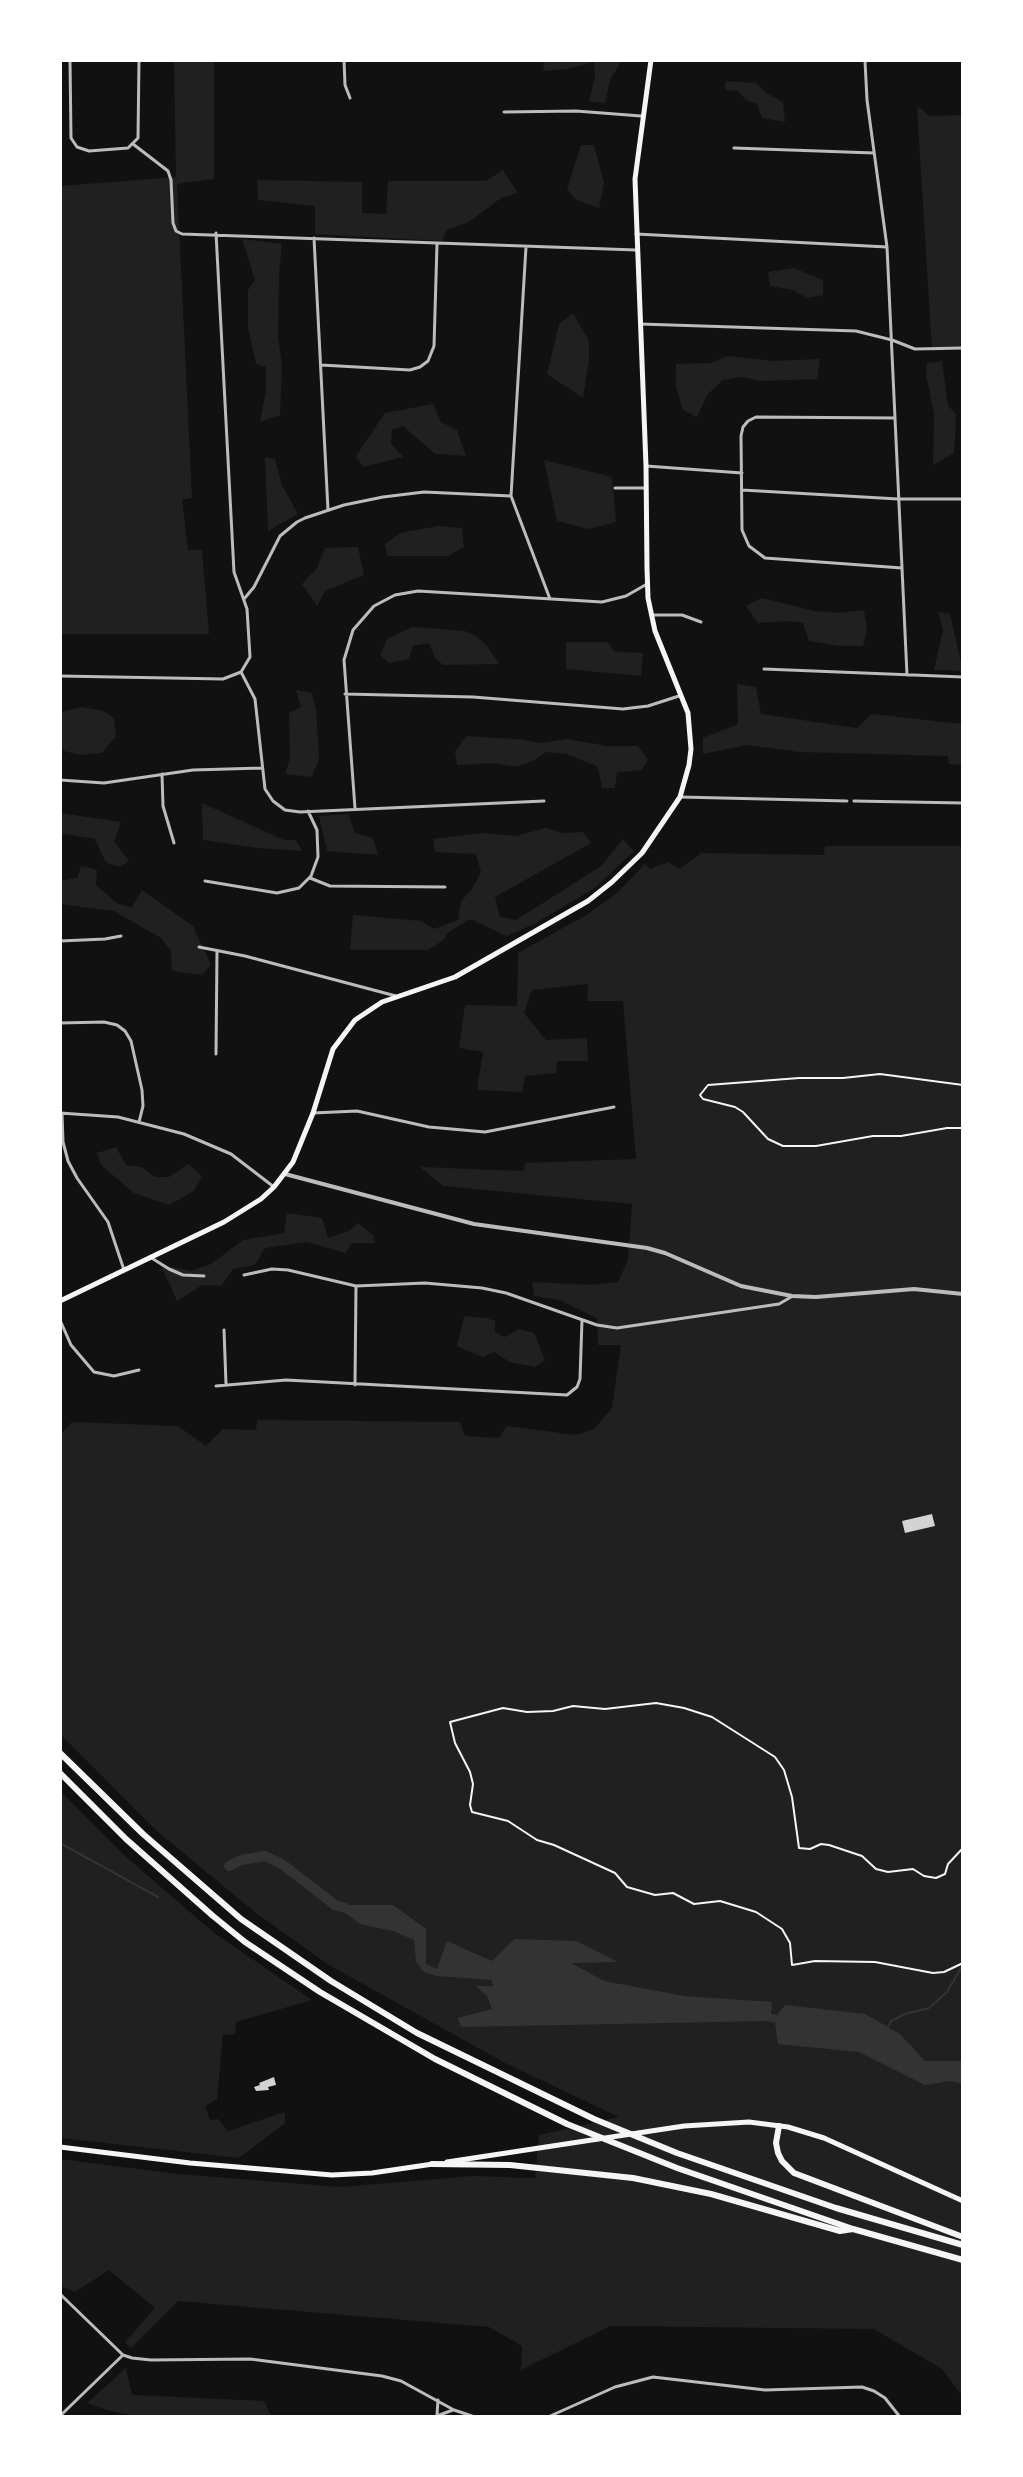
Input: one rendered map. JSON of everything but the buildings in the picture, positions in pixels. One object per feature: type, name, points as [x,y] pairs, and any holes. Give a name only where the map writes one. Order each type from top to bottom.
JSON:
[{"type":"highway","points":[[60,1753],[143,1834],[241,1919],[296,1959],[417,2033],[594,2119],[677,2153],[823,2204],[963,2245]]},
{"type":"highway","points":[[60,1773],[126,1839],[245,1942],[398,2039],[567,2124],[688,2172],[853,2229],[963,2260]]},
{"type":"highway","points":[[779,2126],[778,2153],[794,2173],[963,2237]]},
{"type":"highway","points":[[432,2164],[510,2165],[605,2174],[711,2194],[840,2231],[853,2229]]},
{"type":"main road","points":[[60,1301],[241,1213],[274,1187],[299,1151],[328,1062],[339,1039],[362,1014],[396,996],[455,977],[588,901],[642,853],[680,797],[691,749],[688,713],[655,631],[647,583],[646,466],[635,179],[641,116],[651,60]]},
{"type":"main road","points":[[60,2147],[190,2163],[332,2175],[372,2173],[648,2131],[719,2122],[749,2122],[779,2126],[832,2141],[963,2201]]},
{"type":"street","points":[[70,60],[71,133],[74,145],[89,151],[123,149],[133,144],[140,132],[139,60]]},
{"type":"street","points":[[344,60],[345,85],[350,98]]},
{"type":"street","points":[[857,60],[872,60]]},
{"type":"street","points":[[865,61],[867,100],[887,247],[907,675]]},
{"type":"street","points":[[504,112],[576,111],[641,116]]},
{"type":"street","points":[[133,144],[168,171],[176,231],[182,234],[636,250]]},
{"type":"street","points":[[734,148],[875,153]]},
{"type":"street","points":[[60,676],[219,680],[241,672],[249,662],[251,651],[244,599],[234,572],[216,233]]},
{"type":"street","points":[[636,234],[887,247]]},
{"type":"street","points":[[314,238],[328,511]]},
{"type":"street","points":[[320,365],[410,370],[428,361],[434,346],[437,244]]},
{"type":"street","points":[[526,247],[511,496],[550,599]]},
{"type":"street","points":[[640,324],[856,331],[915,349],[963,348]]},
{"type":"street","points":[[895,418],[753,418],[745,424],[741,433],[744,537],[759,556],[772,560],[902,568]]},
{"type":"street","points":[[646,466],[742,473]]},
{"type":"street","points":[[615,488],[646,488]]},
{"type":"street","points":[[742,490],[898,499],[963,499]]},
{"type":"street","points":[[244,599],[254,587],[280,536],[297,522],[383,497],[424,492],[511,496]]},
{"type":"street","points":[[355,808],[344,660],[349,637],[368,611],[387,598],[418,591],[610,601],[633,593],[647,583]]},
{"type":"street","points":[[651,615],[682,615],[701,622]]},
{"type":"street","points":[[764,669],[963,677]]},
{"type":"street","points":[[241,672],[255,699],[265,789],[273,801],[285,810],[544,801]]},
{"type":"street","points":[[345,694],[473,697],[623,709],[660,703],[682,694]]},
{"type":"street","points":[[60,780],[104,783],[193,770],[262,768]]},
{"type":"street","points":[[162,774],[163,806],[174,843]]},
{"type":"street","points":[[680,797],[847,801]]},
{"type":"street","points":[[854,801],[963,803]]},
{"type":"street","points":[[205,881],[277,893],[299,888],[310,878],[317,863],[319,843],[308,811]]},
{"type":"street","points":[[310,878],[330,886],[445,887]]},
{"type":"street","points":[[60,941],[121,936]]},
{"type":"street","points":[[199,947],[396,996]]},
{"type":"street","points":[[216,1054],[217,951]]},
{"type":"street","points":[[60,1023],[104,1022],[125,1031],[131,1041],[142,1090],[143,1106],[139,1122]]},
{"type":"street","points":[[313,1113],[357,1111],[429,1127],[485,1132],[614,1107]]},
{"type":"street","points":[[124,1270],[108,1222],[68,1161],[61,1113],[118,1117],[184,1134],[241,1160],[274,1187]]},
{"type":"street","points":[[285,1174],[474,1224],[647,1248],[741,1286],[792,1296],[914,1289],[963,1294]]},
{"type":"street","points":[[150,1257],[183,1275],[204,1276]]},
{"type":"street","points":[[244,1275],[272,1269],[356,1286],[425,1283],[482,1288],[617,1328],[779,1304],[792,1296]]},
{"type":"street","points":[[355,1385],[356,1286]]},
{"type":"street","points":[[216,1386],[286,1380],[567,1395],[577,1387],[580,1379],[582,1319]]},
{"type":"street","points":[[60,1320],[71,1345],[94,1372],[114,1376],[139,1370]]},
{"type":"street","points":[[224,1330],[226,1384]]},
{"type":"street","points":[[60,2294],[123,2355],[151,2360],[250,2359],[382,2376],[401,2381],[454,2410],[475,2417]]},
{"type":"street","points":[[60,2416],[123,2355]]},
{"type":"street","points":[[548,2417],[615,2387],[653,2377],[765,2390],[862,2387],[882,2395],[900,2417]]},
{"type":"street","points":[[438,2400],[436,2416],[454,2410]]},
{"type":"path","points":[[963,1085],[880,1074],[708,1085],[700,1095],[703,1099],[735,1107],[768,1139],[783,1146],[816,1146],[873,1136],[901,1136],[963,1128]]},
{"type":"path","points":[[963,1848],[948,1864],[945,1874],[936,1878],[924,1876],[913,1869],[888,1872],[876,1869],[862,1856],[829,1845],[799,1848],[792,1797],[784,1770],[775,1757],[712,1717],[684,1708],[656,1703],[605,1709],[573,1706],[527,1712],[503,1708],[450,1722],[455,1743],[473,1784],[472,1812],[508,1821],[537,1840],[555,1845],[615,1873],[627,1887],[655,1895],[676,1893],[694,1904],[718,1901],[756,1912],[782,1929],[790,1943],[792,1965],[815,1961],[875,1962],[933,1973],[944,1972],[963,1963]]},
{"type":"shaded area","points":[[174,60],[214,60],[214,179],[177,184],[192,498],[182,500],[188,550],[202,550],[209,634],[60,634],[60,186],[176,177]]},
{"type":"shaded area","points":[[543,60],[622,60],[610,80],[605,103],[589,102],[595,76],[594,62],[544,71]]},
{"type":"shaded area","points":[[726,81],[756,83],[766,93],[783,102],[785,122],[762,118],[757,104],[746,100],[738,91],[725,90]]},
{"type":"shaded area","points":[[917,106],[930,116],[963,115],[963,348],[932,351]]},
{"type":"shaded area","points":[[581,145],[594,145],[604,183],[599,208],[576,200],[567,189]]},
{"type":"shaded area","points":[[503,170],[518,193],[501,198],[469,222],[447,230],[442,241],[315,234],[315,206],[258,200],[257,180],[362,182],[362,213],[386,214],[388,181],[486,181]]},
{"type":"shaded area","points":[[242,239],[282,244],[278,336],[282,365],[280,415],[260,422],[266,391],[266,367],[256,364],[248,328],[248,290],[255,280]]},
{"type":"shaded area","points":[[794,268],[823,280],[823,295],[808,298],[793,290],[770,286],[768,272]]},
{"type":"shaded area","points":[[573,313],[589,341],[583,398],[547,374],[559,324]]},
{"type":"shaded area","points":[[728,356],[773,361],[820,359],[817,379],[762,381],[741,377],[723,380],[707,395],[697,417],[683,410],[676,387],[676,364],[711,363]]},
{"type":"shaded area","points":[[942,361],[948,406],[956,414],[954,453],[933,465],[934,414],[926,374],[927,363]]},
{"type":"shaded area","points":[[433,404],[441,422],[457,430],[466,456],[435,454],[403,426],[392,430],[391,443],[403,457],[363,467],[356,456],[385,413]]},
{"type":"shaded area","points":[[265,457],[275,459],[282,485],[298,514],[268,531]]},
{"type":"shaded area","points":[[544,460],[612,477],[616,522],[589,529],[557,521]]},
{"type":"shaded area","points":[[438,526],[462,528],[464,547],[448,556],[387,556],[385,544],[400,533]]},
{"type":"shaded area","points":[[358,547],[364,575],[325,591],[317,606],[302,584],[317,568],[325,548]]},
{"type":"shaded area","points":[[762,598],[814,611],[838,613],[864,610],[867,629],[863,646],[809,641],[803,623],[758,623],[746,606]]},
{"type":"shaded area","points":[[938,612],[950,614],[963,671],[934,670],[943,630]]},
{"type":"shaded area","points":[[412,627],[465,631],[488,647],[499,664],[443,665],[435,658],[429,643],[413,646],[409,659],[389,663],[380,655],[387,639]]},
{"type":"shaded area","points":[[566,642],[607,642],[615,652],[643,653],[641,676],[566,669]]},
{"type":"shaded area","points":[[737,684],[756,687],[761,714],[857,728],[872,714],[963,724],[963,765],[949,764],[948,756],[799,752],[747,745],[703,754],[703,738],[738,724]]},
{"type":"shaded area","points":[[296,690],[312,693],[316,711],[319,759],[312,777],[285,774],[290,758],[289,713],[301,707]]},
{"type":"shaded area","points":[[82,707],[103,711],[114,718],[116,736],[102,753],[80,755],[64,751],[60,745],[60,712]]},
{"type":"shaded area","points":[[466,736],[541,743],[567,739],[607,746],[638,746],[648,760],[642,770],[617,772],[615,788],[602,788],[598,767],[567,754],[546,752],[517,767],[492,763],[457,765],[455,752]]},
{"type":"shaded area","points":[[202,803],[284,840],[296,840],[302,851],[203,840]]},
{"type":"shaded area","points":[[60,813],[121,822],[114,841],[129,861],[120,867],[106,863],[95,839],[60,833]]},
{"type":"shaded area","points":[[348,814],[355,833],[373,838],[378,855],[327,851],[319,816]]},
{"type":"shaded area","points":[[546,828],[562,833],[583,832],[591,843],[495,897],[500,917],[516,920],[554,896],[601,866],[623,839],[634,851],[595,888],[507,936],[470,919],[428,950],[350,950],[353,915],[421,921],[434,929],[458,920],[461,901],[481,872],[476,854],[435,852],[433,839],[484,833],[516,836]]},
{"type":"shaded area","points":[[825,846],[963,846],[963,2397],[942,2369],[874,2329],[610,2326],[521,2370],[522,2346],[489,2327],[178,2301],[131,2348],[125,2342],[155,2308],[109,2270],[75,2292],[60,2286],[60,2159],[178,2174],[340,2187],[472,2176],[535,2178],[539,2135],[619,2117],[507,2064],[329,1965],[256,1913],[157,1831],[60,1734],[60,1435],[72,1422],[178,1426],[206,1446],[223,1429],[256,1430],[257,1420],[460,1422],[465,1436],[499,1438],[507,1426],[576,1435],[595,1428],[612,1408],[621,1345],[598,1345],[597,1318],[559,1300],[534,1296],[532,1282],[591,1285],[618,1282],[628,1260],[632,1204],[443,1186],[420,1167],[524,1171],[525,1163],[636,1159],[623,1001],[587,1001],[588,984],[532,990],[524,1013],[546,1040],[587,1038],[588,1061],[557,1061],[556,1073],[525,1076],[522,1092],[477,1090],[483,1052],[459,1048],[465,1005],[517,1006],[518,953],[588,914],[618,892],[645,864],[650,869],[668,862],[679,869],[701,853],[824,855]]},
{"type":"shaded area","points":[[81,866],[97,870],[96,885],[118,904],[132,907],[142,890],[193,926],[211,965],[202,975],[172,971],[171,951],[161,938],[114,911],[60,904],[60,881],[77,878]]},
{"type":"shaded area","points":[[116,1147],[126,1165],[142,1167],[155,1177],[169,1177],[188,1164],[202,1176],[194,1191],[169,1205],[134,1193],[101,1165],[97,1153]]},
{"type":"shaded area","points":[[287,1213],[322,1218],[328,1238],[349,1231],[358,1223],[373,1235],[375,1243],[352,1243],[346,1253],[307,1242],[265,1248],[255,1265],[233,1269],[221,1286],[202,1285],[177,1301],[161,1265],[191,1271],[211,1264],[243,1240],[284,1233]]},
{"type":"shaded area","points":[[464,1316],[495,1321],[495,1332],[505,1337],[519,1329],[534,1333],[545,1360],[535,1367],[510,1362],[494,1352],[483,1357],[457,1346]]},
{"type":"shaded area","points":[[60,1791],[124,1855],[213,1932],[312,2000],[236,2022],[235,2034],[223,2035],[217,2099],[205,2106],[210,2120],[218,2119],[228,2131],[285,2112],[285,2123],[239,2158],[60,2138]]},
{"type":"shaded area","points":[[335,1905],[393,1905],[426,1929],[426,1964],[437,1969],[447,1941],[492,1961],[514,1939],[576,1941],[618,1962],[571,1963],[604,1981],[684,1996],[772,2002],[771,2014],[777,2015],[785,2005],[865,2014],[900,2034],[925,2061],[963,2061],[963,2084],[950,2081],[925,2085],[859,2052],[778,2044],[775,2023],[768,2021],[461,2027],[458,2018],[492,2009],[487,1996],[476,1986],[493,1986],[492,1980],[437,1976],[424,1972],[416,1962],[414,1940],[393,1931],[360,1924]]},
{"type":"shaded area","points":[[126,2368],[132,2395],[264,2401],[272,2417],[142,2417],[87,2403]]},
{"type":"waterway","points":[[60,1843],[158,1897]]},
{"type":"waterway","points":[[229,1866],[241,1860],[265,1856],[282,1864],[335,1905],[345,1908]]},
{"type":"waterway","points":[[888,2027],[891,2021],[905,2014],[929,2008],[947,1992],[961,1968]]}]
